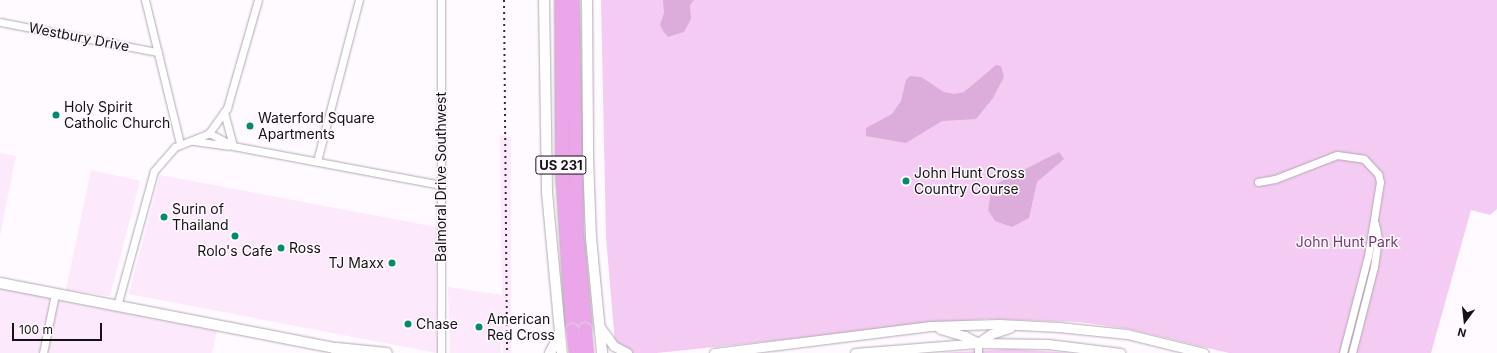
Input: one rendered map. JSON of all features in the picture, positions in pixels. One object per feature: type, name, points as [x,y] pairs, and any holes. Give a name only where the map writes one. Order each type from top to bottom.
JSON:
[{"type":"highway","name":"US 231","points":[[560,0],[562,174],[572,331],[575,353]]},
{"type":"highway","name":"US 231","points":[[572,0],[575,193],[572,331],[587,353]]},
{"type":"highway","points":[[573,39],[576,0]]},
{"type":"main road","points":[[544,0],[547,192],[572,331],[571,345],[583,346],[593,340],[599,325]]},
{"type":"main road","points":[[587,0],[588,157],[591,238],[602,353]]},
{"type":"main road","points":[[0,283],[333,348],[387,353]]},
{"type":"main road","points":[[550,353],[572,331]]},
{"type":"main road","points":[[562,353],[572,331]]},
{"type":"main road","points":[[333,348],[345,353]]},
{"type":"street","points":[[145,0],[180,144]]},
{"type":"street","points":[[117,306],[151,178],[162,159],[180,144],[209,133],[224,112],[258,0]]},
{"type":"street","points":[[317,161],[359,0]]},
{"type":"street","name":"Balmoral Drive Southwest","points":[[441,0],[441,353]]},
{"type":"street","name":"Westbury Drive","points":[[0,22],[158,52]]},
{"type":"street","points":[[224,112],[233,146]]},
{"type":"street","points":[[209,133],[233,146]]},
{"type":"street","points":[[192,140],[317,161],[441,185]]},
{"type":"street","points":[[1258,182],[1275,180],[1337,155],[1364,159],[1373,166],[1380,182],[1375,222],[1363,280],[1342,353]]},
{"type":"street","points":[[1352,353],[1374,267],[1378,239],[1375,222]]},
{"type":"street","points":[[43,353],[56,294]]},
{"type":"street","points":[[599,325],[614,346],[627,353]]},
{"type":"street","points":[[978,348],[995,332],[1021,325]]},
{"type":"street","points":[[714,353],[930,326],[1021,325],[1127,334],[1204,353]]},
{"type":"street","points":[[930,326],[965,336],[978,348]]},
{"type":"street","points":[[855,353],[1048,344],[1120,353]]},
{"type":"shaded area","points":[[663,0],[694,0],[690,5],[691,19],[684,32],[668,37],[663,31],[660,25],[664,13]]},
{"type":"shaded area","points":[[996,65],[1001,66],[1004,77],[993,98],[976,119],[942,121],[906,143],[866,136],[866,128],[892,114],[901,101],[906,80],[910,76],[921,77],[944,92],[954,94],[964,92]]},
{"type":"shaded area","points":[[500,135],[511,137],[511,353],[503,353],[502,329],[501,353],[450,353],[448,287],[502,295]]},
{"type":"shaded area","points":[[1059,152],[1064,159],[1037,182],[1029,218],[1012,227],[995,221],[988,210],[992,186]]},
{"type":"shaded area","points":[[0,153],[16,156],[0,236]]},
{"type":"shaded area","points":[[91,170],[140,181],[110,296],[66,290]]},
{"type":"shaded area","points":[[160,175],[436,227],[437,353],[129,294]]},
{"type":"shaded area","points":[[0,283],[218,325],[212,353],[0,353]]},
{"type":"green space","name":"John Hunt Cross Country Course","points":[[601,0],[1497,0],[1497,209],[1490,215],[1471,210],[1431,353],[1229,353],[1129,329],[1079,322],[984,319],[657,353],[632,353],[615,343],[606,237]]},
{"type":"green space","points":[[1011,349],[1071,353],[940,353]]},
{"type":"railway","points":[[504,0],[507,353]]},
{"type":"place","name":"Holy Spirit Catholic Church","points":[[56,115]]},
{"type":"place","name":"Waterford Square Apartments","points":[[250,126]]},
{"type":"place","name":"John Hunt Cross Country Course","points":[[906,181]]},
{"type":"place","name":"Surin of Thailand","points":[[164,217]]},
{"type":"place","name":"Rolo's Cafe","points":[[235,236]]},
{"type":"place","name":"Ross","points":[[281,248]]},
{"type":"place","name":"TJ Maxx","points":[[392,263]]},
{"type":"place","name":"Chase","points":[[408,324]]},
{"type":"place","name":"American Red Cross","points":[[479,327]]},
{"type":"park label","name":"John Hunt Park","points":[[1347,242]]}]
